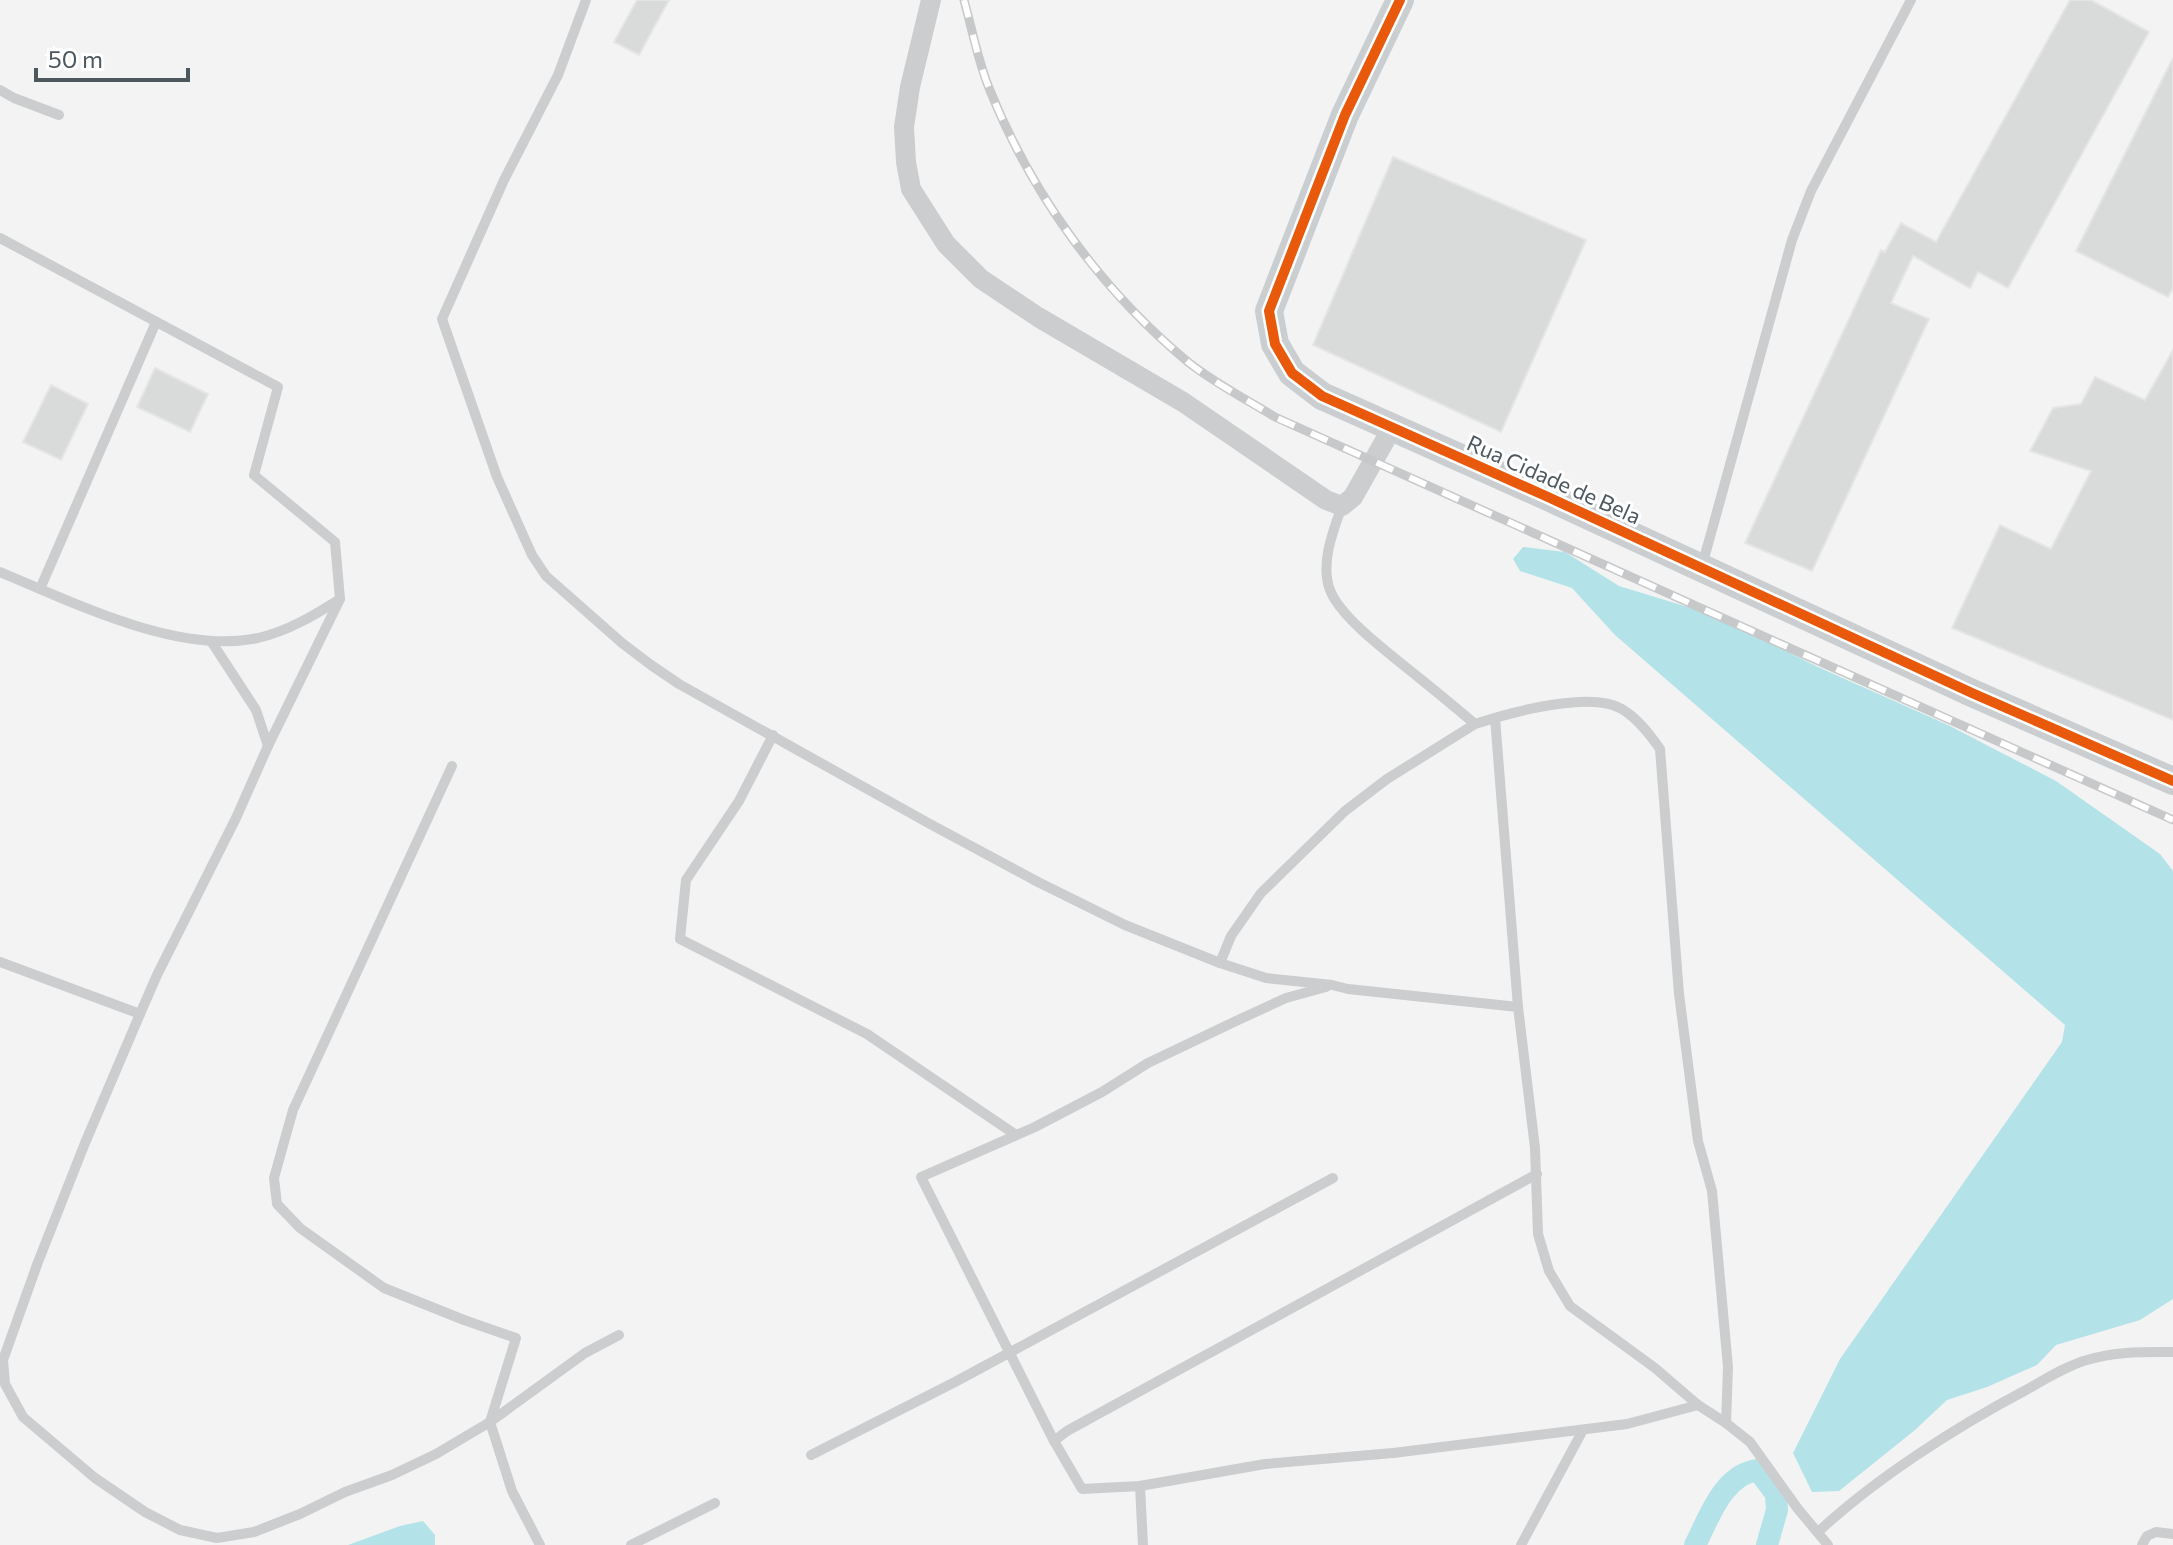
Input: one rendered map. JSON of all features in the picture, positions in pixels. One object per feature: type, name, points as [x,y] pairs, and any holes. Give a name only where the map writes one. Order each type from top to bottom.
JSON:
[{"type":"street","points":[[931,0],[908,101],[904,127],[906,162],[911,189],[946,244],[981,279],[1027,310],[1183,402],[1308,489],[1342,506],[1353,497],[1392,428]]},
{"type":"street","name":"Rua Cidade de Bela","points":[[1400,0],[1345,115],[1269,311],[1275,344],[1292,373],[1322,396],[1972,693],[2173,781]]},
{"type":"lane","points":[[586,0],[558,75],[504,180],[442,319],[497,477],[532,555],[546,576],[622,643],[679,684],[1038,882],[1125,925],[1266,978],[1518,1007]]},
{"type":"lane","points":[[1702,568],[1792,240],[1811,191],[1911,0]]},
{"type":"lane","points":[[0,90],[59,115]]},
{"type":"lane","points":[[0,238],[278,387],[254,475],[335,542],[340,599],[157,975],[38,1262],[3,1360],[5,1384],[23,1417],[95,1478],[145,1512],[180,1530],[217,1538],[254,1532],[436,1454],[490,1422],[585,1353],[619,1335]]},
{"type":"lane","points":[[40,589],[156,322]]},
{"type":"lane","points":[[1342,506],[1330,545],[1326,572],[1330,591],[1343,610],[1379,647],[1475,724]]},
{"type":"lane","points":[[0,572],[128,623],[211,641],[257,638],[303,622],[340,599]]},
{"type":"lane","points":[[211,641],[256,710],[268,746]]},
{"type":"lane","points":[[1220,963],[1231,936],[1261,893],[1345,811],[1409,765],[1475,724],[1552,705],[1593,701],[1619,707],[1643,725],[1660,749],[1679,994],[1698,1141],[1712,1191],[1728,1367],[1726,1423]]},
{"type":"lane","points":[[1495,718],[1518,1007],[1535,1148],[1538,1234],[1549,1271],[1570,1306],[1750,1442],[1828,1545]]},
{"type":"lane","points":[[773,735],[739,801],[686,880],[680,939],[867,1034],[1016,1135]]},
{"type":"lane","points":[[452,766],[293,1110],[274,1178],[277,1204],[300,1228],[384,1288],[516,1338],[490,1422],[512,1491],[540,1545]]},
{"type":"lane","points":[[0,962],[140,1014]]},
{"type":"lane","points":[[1332,985],[1286,998],[1236,1021],[1148,1063],[1102,1092],[1035,1127],[921,1177],[1054,1441],[1082,1489],[1140,1486],[1265,1464],[1379,1455],[1583,1430],[1627,1424],[1698,1405]]},
{"type":"lane","points":[[1054,1441],[1067,1431],[1537,1174]]},
{"type":"lane","points":[[811,1455],[1009,1353],[1333,1178]]},
{"type":"lane","points":[[1818,1532],[1845,1507],[1970,1421],[2057,1374],[2086,1360],[2121,1352],[2173,1352]]},
{"type":"lane","points":[[1521,1545],[1583,1430]]},
{"type":"lane","points":[[1140,1486],[1143,1545]]},
{"type":"lane","points":[[631,1545],[715,1503]]},
{"type":"lane","points":[[2142,1545],[2147,1536],[2156,1532],[2173,1534]]},
{"type":"water","points":[[1523,547],[1565,552],[1619,586],[1714,615],[1818,667],[1948,725],[2056,781],[2160,854],[2173,871],[2173,1299],[2140,1320],[2056,1345],[2037,1365],[1947,1400],[1839,1491],[1812,1492],[1793,1453],[1840,1359],[2062,1042],[2065,1025],[1615,635],[1572,588],[1520,571],[1513,559]]},
{"type":"water","points":[[423,1521],[435,1535],[435,1545],[348,1545],[400,1526]]},
{"type":"building","points":[[637,0],[669,0],[639,55],[614,42]]},
{"type":"building","points":[[2070,0],[2091,0],[2149,32],[2008,288],[1978,272],[1970,288],[1913,256],[1891,303],[1929,319],[1812,571],[1745,543],[1881,250],[1885,252],[1901,223],[1936,242]]},
{"type":"building","points":[[2173,58],[2173,288],[2168,297],[2076,251]]},
{"type":"building","points":[[1393,157],[1586,240],[1501,432],[1313,345]]},
{"type":"building","points":[[2173,350],[2173,720],[1952,628],[2000,525],[2051,549],[2091,471],[2030,451],[2053,408],[2081,404],[2095,377],[2145,400]]},
{"type":"building","points":[[155,368],[208,394],[190,432],[137,407]]},
{"type":"building","points":[[51,385],[88,404],[61,460],[23,442]]},
{"type":"waterway","points":[[1695,1545],[1726,1488],[1746,1473],[1758,1470],[1776,1494],[1777,1510],[1767,1545]]},
{"type":"railway","points":[[964,0],[989,88],[1025,165],[1047,202],[1097,271],[1126,303],[1156,334],[1208,377],[1275,417],[2173,820]]},
{"type":"cycle path","points":[[1400,0],[1345,115],[1269,311],[1275,344],[1292,373],[1322,396],[1972,693],[2173,781]]}]
